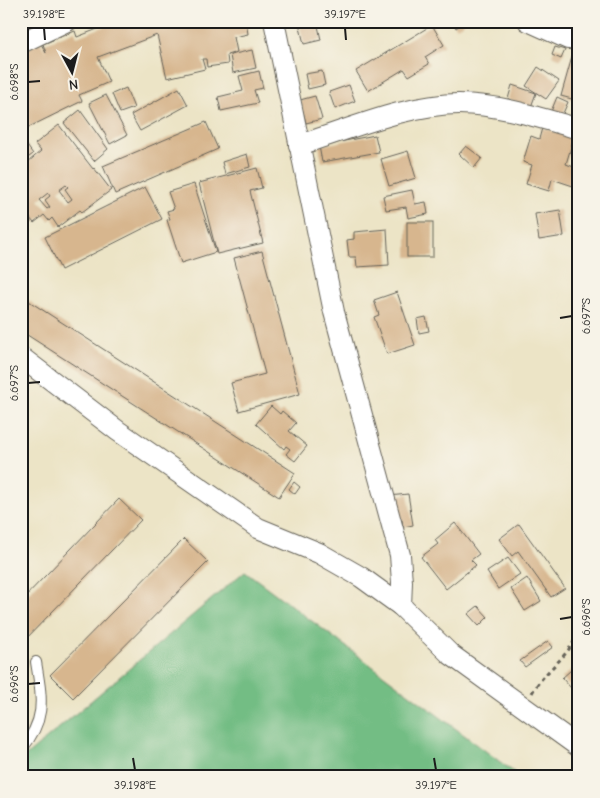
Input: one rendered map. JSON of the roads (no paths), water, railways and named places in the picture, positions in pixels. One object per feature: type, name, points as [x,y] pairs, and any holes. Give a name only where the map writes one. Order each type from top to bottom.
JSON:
[{"type":"street","points":[[21,43],[67,21]]},
{"type":"street","points":[[274,21],[334,312],[400,556],[401,606]]},
{"type":"street","points":[[528,21],[568,38],[579,39]]},
{"type":"street","points":[[299,145],[396,114],[422,108],[458,104],[492,107],[579,129]]},
{"type":"street","points":[[21,357],[118,431],[250,523],[319,553],[361,577],[401,606],[450,654],[579,747]]},
{"type":"lane","points":[[21,750],[33,736],[42,707],[36,662]]}]
